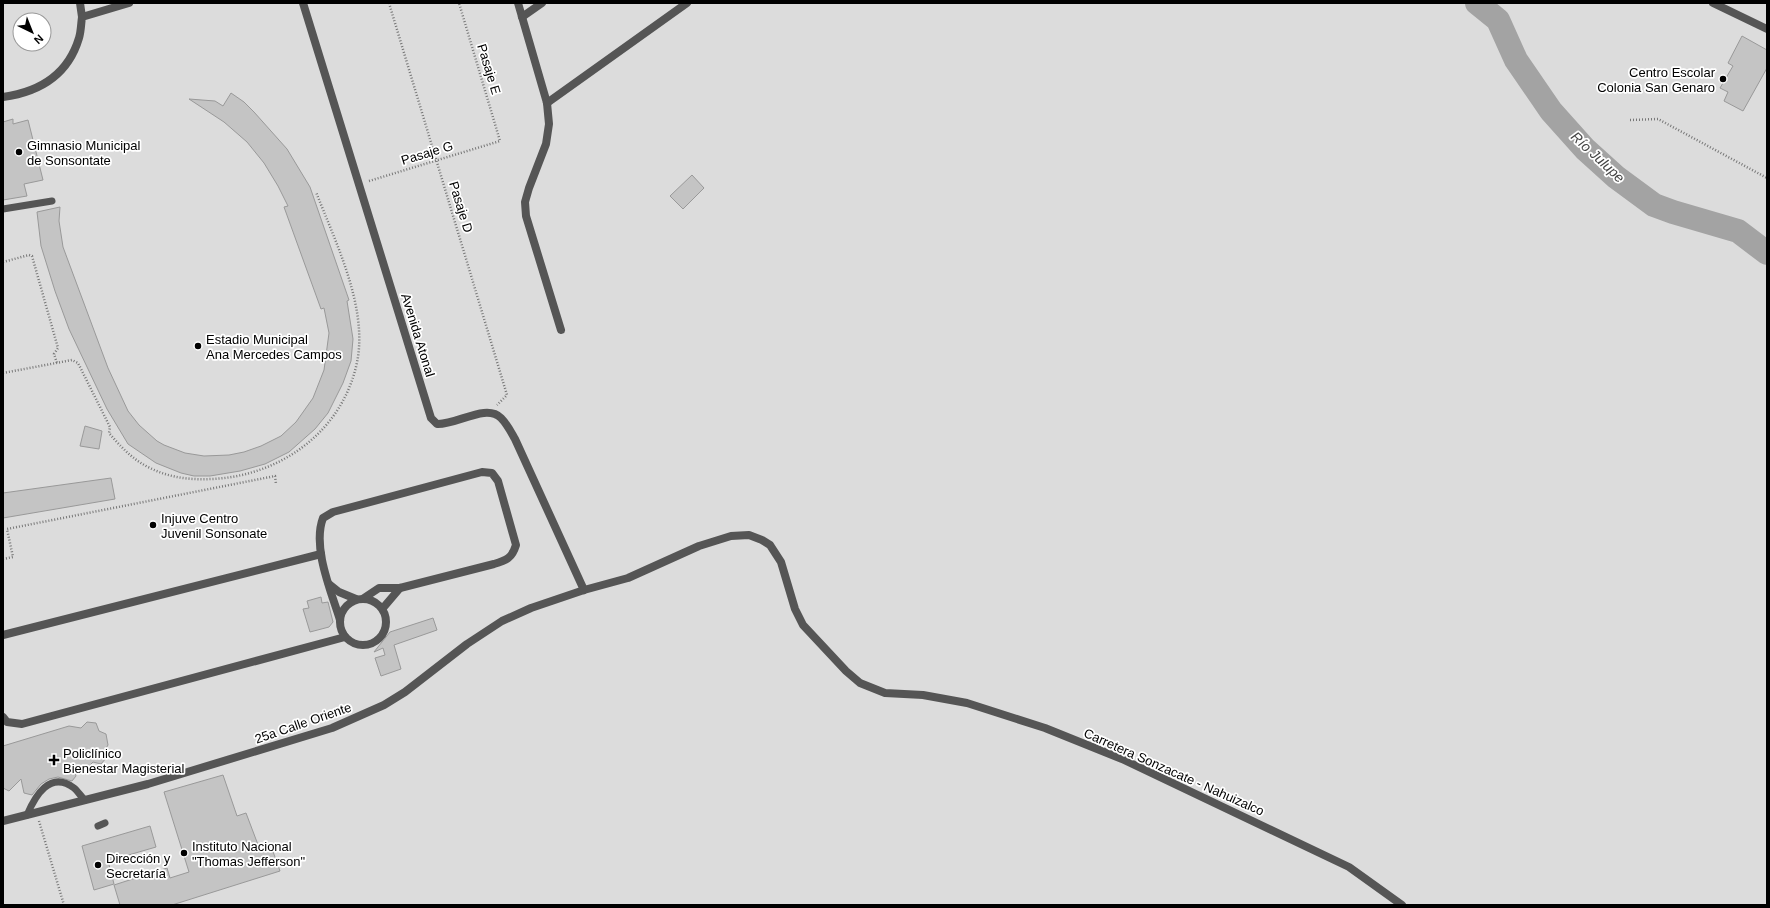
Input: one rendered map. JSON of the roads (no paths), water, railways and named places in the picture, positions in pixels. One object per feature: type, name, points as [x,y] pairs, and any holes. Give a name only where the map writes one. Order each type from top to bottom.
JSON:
[{"type":"street","points":[[3,97],[40,86],[56,77],[70,59],[79,38],[82,17],[80,3]]},
{"type":"street","points":[[82,17],[129,3]]},
{"type":"street","name":"Avenida Atonal","points":[[303,3],[431,418],[437,424],[446,425],[483,412],[496,414],[505,423],[515,439],[584,590]]},
{"type":"street","points":[[518,3],[547,103],[549,124],[546,144],[525,202],[526,216],[561,330]]},
{"type":"street","points":[[522,17],[542,3]]},
{"type":"street","points":[[547,103],[687,3]]},
{"type":"street","points":[[1713,3],[1767,29]]},
{"type":"street","points":[[329,584],[339,592],[360,599],[371,599],[383,608],[387,621],[383,635],[378,640],[364,645],[357,644],[345,637],[341,629],[340,620],[329,584],[321,554],[319,528],[323,518],[333,512],[482,472],[492,473],[498,481],[516,545],[514,554],[505,560],[494,564],[400,588],[379,588],[360,599],[348,604],[342,611],[340,620]]},
{"type":"street","name":"Carretera Sonzacate - Nahuizalco","points":[[584,590],[628,578],[700,546],[720,539],[741,535],[756,537],[770,545],[781,562],[795,609],[803,625],[846,671],[860,683],[885,693],[923,695],[967,703],[1045,728],[1122,758],[1349,867],[1402,905]]},
{"type":"street","points":[[3,635],[321,554]]},
{"type":"street","points":[[383,608],[400,588]]},
{"type":"street","name":"25a Calle Oriente","points":[[3,821],[148,784],[314,734],[349,721],[384,705],[405,692],[467,644],[502,621],[531,608],[584,590]]},
{"type":"street","points":[[3,718],[7,722],[22,724],[345,637]]},
{"type":"lane","points":[[3,209],[52,201]]},
{"type":"lane","points":[[27,815],[33,802],[45,786],[57,782],[74,788],[85,800]]},
{"type":"waterway","name":"Río Julupe","points":[[1477,3],[1498,20],[1516,60],[1551,111],[1585,149],[1616,177],[1654,205],[1738,231],[1767,253]]},
{"type":"place","name":"Centro Escolar Colonia San Genaro","points":[[1723,79]]},
{"type":"place","name":"Gimnasio Municipal de Sonsontate","points":[[19,152]]},
{"type":"place","name":"Estadio Municipal Ana Mercedes Campos","points":[[198,346]]},
{"type":"place","name":"Injuve Centro Juvenil Sonsonate","points":[[153,525]]},
{"type":"place","name":"Policlínico Bienestar Magisterial","points":[[54,760]]},
{"type":"place","name":"Instituto Nacional \"Thomas Jefferson\"","points":[[184,853]]},
{"type":"place","name":"Dirección y Secretaría","points":[[98,865]]}]
